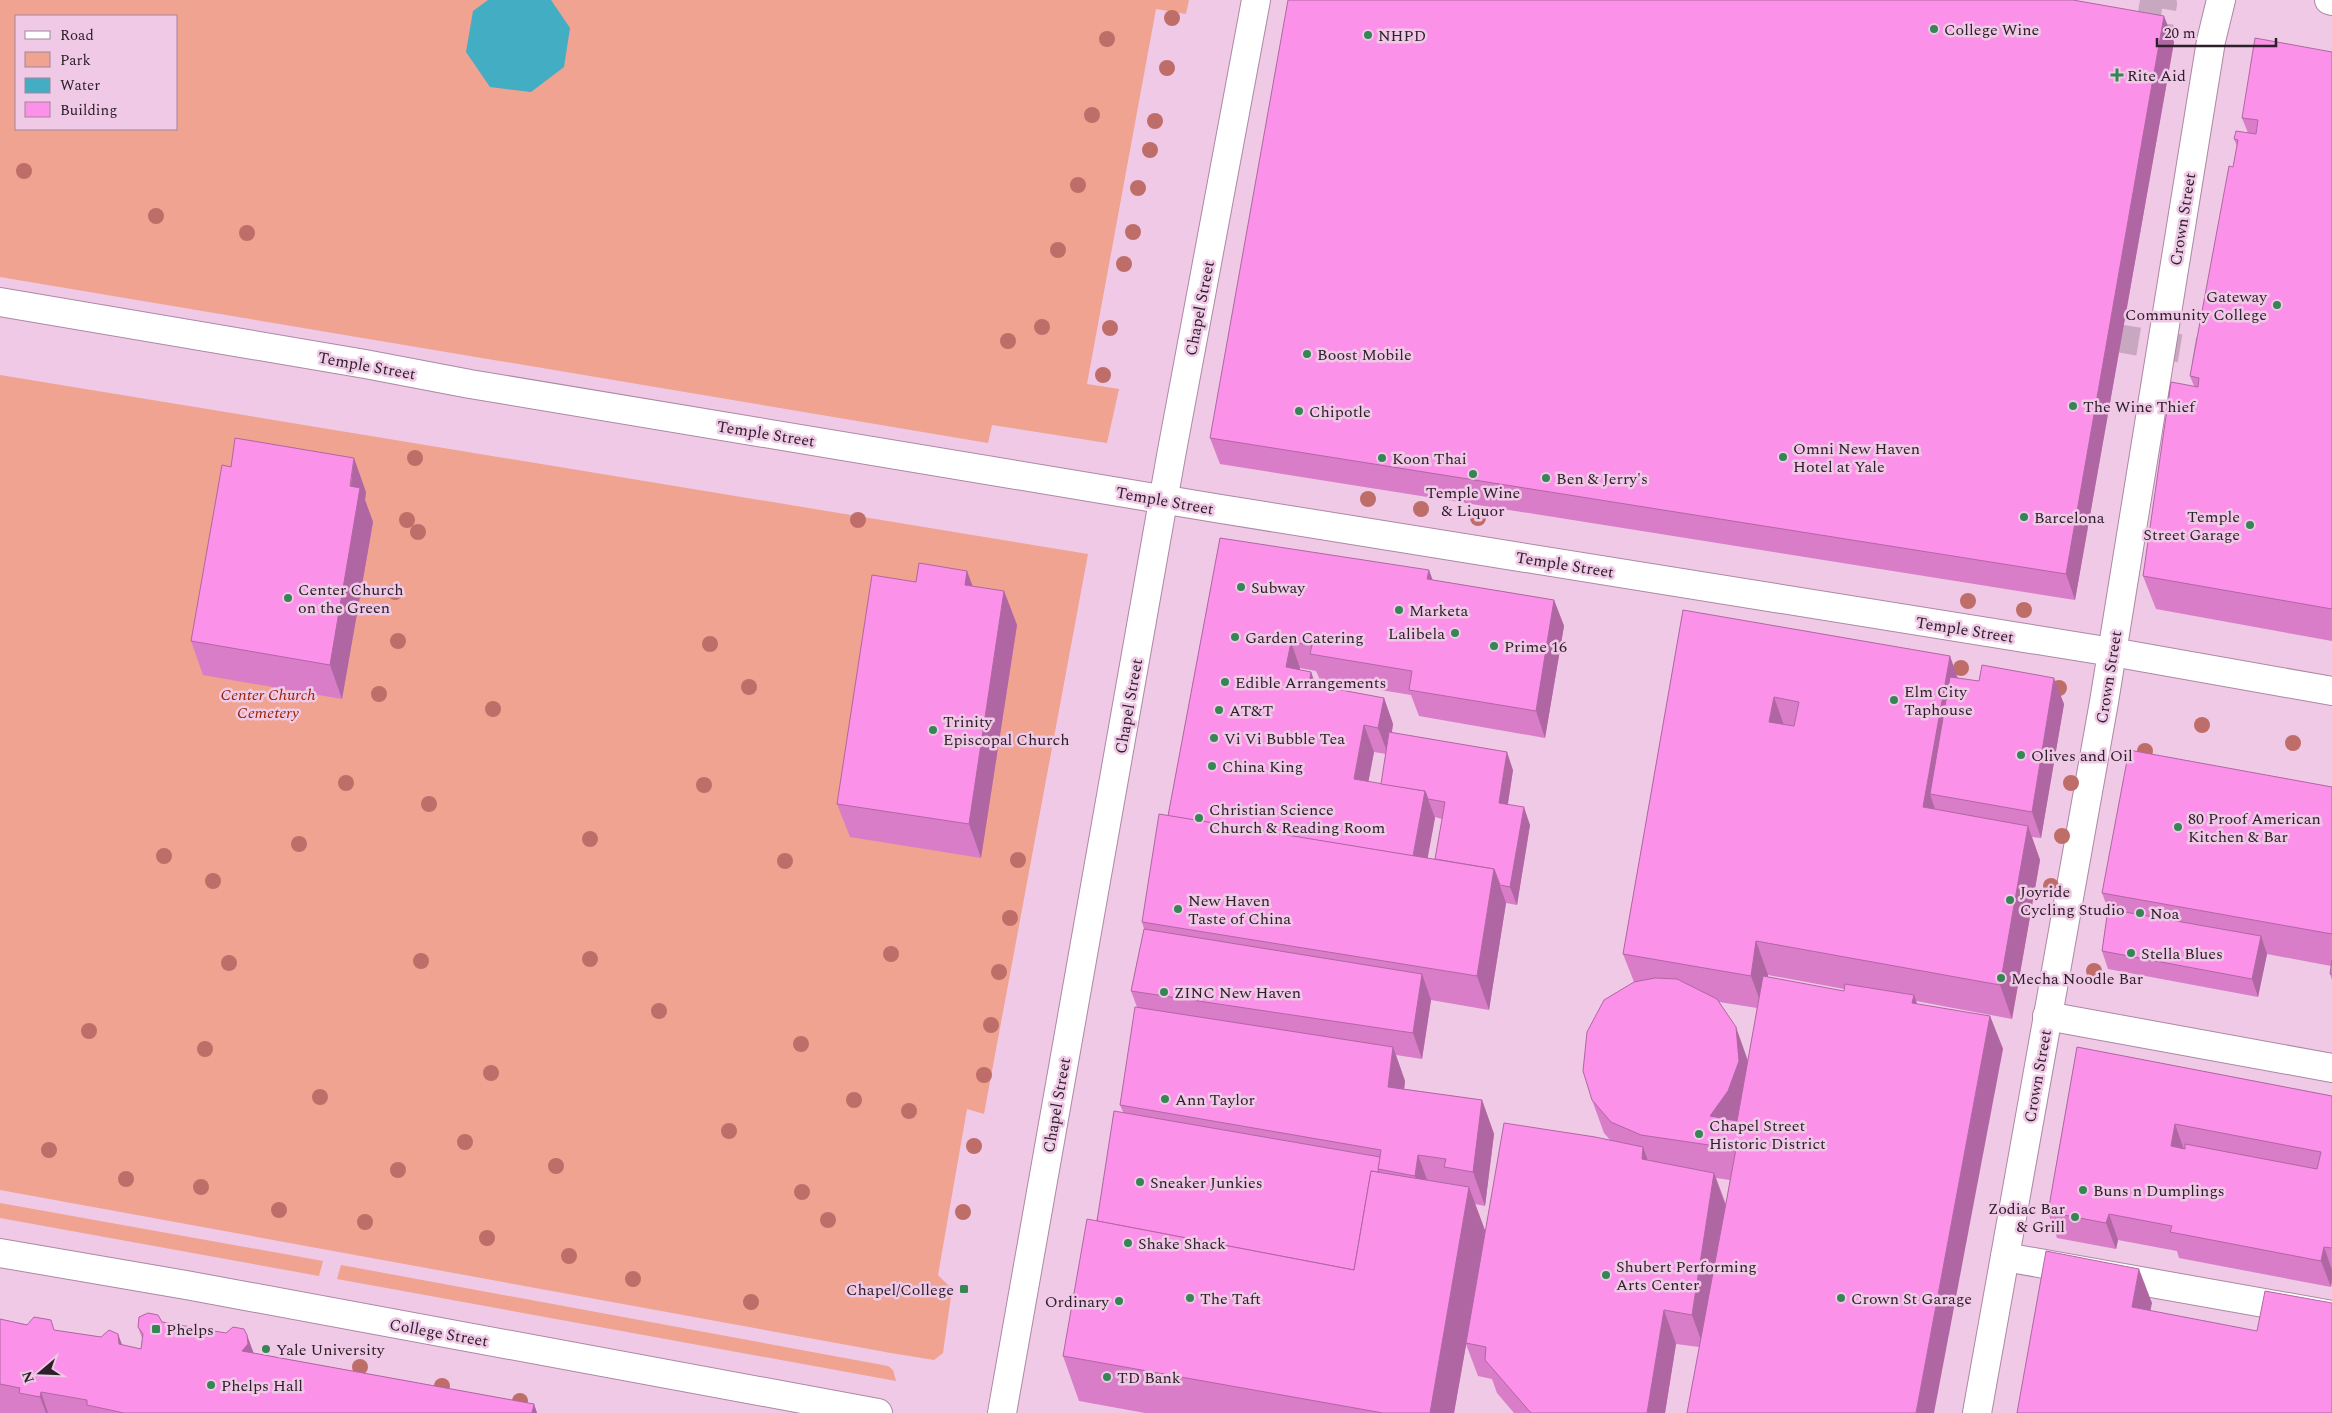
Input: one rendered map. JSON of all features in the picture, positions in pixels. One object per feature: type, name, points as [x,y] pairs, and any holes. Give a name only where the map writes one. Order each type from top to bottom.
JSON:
[{"type":"main road","name":"Chapel Street","points":[[1002,1413],[1164,499],[1256,0]]},
{"type":"main road","name":"Crown Street","points":[[1977,1413],[2112,652],[2211,41],[2221,0]]},
{"type":"main road","name":"Temple Street","points":[[0,302],[499,389],[1164,499],[2112,652],[2332,691]]},
{"type":"main road","points":[[2047,1016],[2332,1068]]},
{"type":"main road","name":"College Street","points":[[0,1253],[186,1285],[878,1413]]},
{"type":"main road","points":[[2005,1257],[2332,1315]]},
{"type":"green space","points":[[0,0],[1189,0],[1186,14],[1156,9],[1087,384],[1119,389],[1107,443],[992,425],[988,443],[0,277]]},
{"type":"green space","name":"Center Church Cemetery","points":[[0,375],[1088,554],[984,1114],[967,1109],[938,1275],[952,1289],[943,1353],[934,1360],[891,1353],[0,1190]]},
{"type":"green space","points":[[0,1203],[323,1261],[319,1276],[0,1218]]},
{"type":"green space","points":[[341,1265],[888,1366],[893,1370],[896,1381],[337,1279]]},
{"type":"water","points":[[488,0],[551,0],[570,28],[564,67],[531,92],[490,87],[466,52],[473,11]]},
{"type":"building","points":[[1288,0],[2073,0],[2164,16],[2066,574],[1210,438]]},
{"type":"building","points":[[2255,38],[2332,52],[2332,609],[2143,576],[2171,382],[2198,387],[2199,378],[2190,376],[2229,166],[2233,167],[2238,140],[2234,139],[2236,131],[2256,134],[2258,120],[2242,118]]},
{"type":"building","name":"Center Church on the Green","points":[[235,438],[354,458],[350,486],[360,488],[330,665],[191,641],[222,465],[231,467]]},
{"type":"building","points":[[1220,538],[1429,570],[1427,579],[1554,600],[1536,711],[1409,690],[1412,671],[1310,654],[1312,645],[1291,642],[1286,667],[1311,672],[1309,684],[1384,698],[1378,728],[1364,725],[1354,779],[1425,791],[1413,856],[1168,816]]},
{"type":"building","name":"Trinity Episcopal Church","points":[[919,563],[967,571],[965,585],[1004,591],[969,824],[837,804],[872,575],[916,582]]},
{"type":"building","points":[[1683,610],[1950,656],[1923,807],[2028,826],[2000,985],[1756,941],[1751,976],[1623,954]],"holes":[[[1774,697],[1799,702],[1794,726],[1769,722]]]},
{"type":"building","points":[[1982,665],[2054,678],[2032,812],[1930,794],[1950,677],[1979,681]]},
{"type":"building","points":[[1389,732],[1507,752],[1499,803],[1524,807],[1510,887],[1500,885],[1494,869],[1435,859],[1445,802],[1428,799],[1425,791],[1381,784]]},
{"type":"building","points":[[2129,750],[2332,787],[2332,934],[2102,893]]},
{"type":"building","points":[[1159,814],[1494,869],[1477,976],[1142,922]]},
{"type":"building","points":[[2108,909],[2261,936],[2252,979],[2102,951]]},
{"type":"building","points":[[1144,929],[1422,974],[1413,1033],[1131,991]]},
{"type":"building","name":"Crown St Garage","points":[[1763,976],[1844,991],[1845,984],[1914,995],[1912,1003],[1990,1016],[1916,1413],[1687,1413],[1736,1149],[1641,1135],[1611,1122],[1592,1100],[1583,1071],[1587,1032],[1604,1000],[1634,982],[1655,978],[1677,979],[1717,999],[1736,1027],[1739,1061],[1728,1091],[1710,1116],[1737,1121]]},
{"type":"building","points":[[1135,1007],[1393,1047],[1388,1087],[1482,1100],[1473,1172],[1444,1167],[1446,1159],[1418,1155],[1415,1176],[1378,1169],[1381,1150],[1120,1105]]},
{"type":"building","points":[[2077,1047],[2332,1096],[2332,1248],[2324,1247],[2321,1261],[2170,1232],[2172,1226],[2109,1214],[2106,1223],[2048,1212]],"holes":[[[2175,1124],[2321,1152],[2317,1169],[2185,1144],[2185,1149],[2171,1146]]]},
{"type":"building","points":[[1114,1111],[1380,1157],[1379,1172],[1371,1171],[1354,1270],[1097,1221]]},
{"type":"building","name":"Shubert Performing Arts Center","points":[[1504,1123],[1595,1137],[1643,1147],[1642,1159],[1714,1173],[1692,1315],[1664,1310],[1647,1413],[1531,1413],[1485,1360],[1486,1347],[1466,1343]]},
{"type":"building","name":"The Taft","points":[[1371,1171],[1469,1187],[1430,1413],[1383,1413],[1063,1356],[1087,1219],[1354,1270]]},
{"type":"building","points":[[2046,1251],[2139,1269],[2132,1307],[2257,1331],[2265,1291],[2332,1303],[2332,1413],[2017,1413]]},
{"type":"building","points":[[148,1313],[158,1315],[162,1322],[226,1333],[233,1327],[244,1329],[248,1344],[242,1351],[534,1404],[532,1413],[124,1413],[87,1405],[87,1400],[41,1392],[40,1397],[19,1393],[20,1388],[0,1384],[0,1319],[27,1325],[34,1317],[51,1320],[54,1330],[101,1337],[109,1330],[118,1334],[119,1344],[141,1349],[143,1334],[138,1327],[139,1317]]},
{"type":"tunnel","points":[[2140,0],[2163,4],[2155,51]]},
{"type":"tunnel","points":[[2111,337],[2232,357]]},
{"type":"place","name":"College Wine","points":[[1934,29]]},
{"type":"place","name":"NHPD","points":[[1368,35]]},
{"type":"place","name":"Rite Aid","points":[[2117,75]]},
{"type":"place","name":"Gateway Community College","points":[[2277,305]]},
{"type":"place","name":"Boost Mobile","points":[[1307,354]]},
{"type":"place","name":"The Wine Thief","points":[[2073,406]]},
{"type":"place","name":"Chipotle","points":[[1299,411]]},
{"type":"place","name":"Omni New Haven Hotel at Yale","points":[[1783,457]]},
{"type":"place","name":"Koon Thai","points":[[1382,458]]},
{"type":"place","name":"Temple Wine & Liquor","points":[[1473,474]]},
{"type":"place","name":"Ben & Jerry's","points":[[1546,478]]},
{"type":"place","name":"Barcelona","points":[[2024,517]]},
{"type":"place","name":"Temple Street Garage","points":[[2250,525]]},
{"type":"place","name":"Subway","points":[[1241,587]]},
{"type":"place","name":"Center Church on the Green","points":[[288,598]]},
{"type":"place","name":"Marketa","points":[[1399,610]]},
{"type":"place","name":"Lalibela","points":[[1455,633]]},
{"type":"place","name":"Garden Catering","points":[[1235,637]]},
{"type":"place","name":"Prime 16","points":[[1494,646]]},
{"type":"place","name":"Edible Arrangements","points":[[1225,682]]},
{"type":"place","name":"Elm City Taphouse","points":[[1894,700]]},
{"type":"place","name":"AT&T","points":[[1219,710]]},
{"type":"place","name":"Trinity Episcopal Church","points":[[933,730]]},
{"type":"place","name":"Vi Vi Bubble Tea","points":[[1214,738]]},
{"type":"place","name":"Olives and Oil","points":[[2021,755]]},
{"type":"place","name":"China King","points":[[1212,766]]},
{"type":"place","name":"Christian Science Church & Reading Room","points":[[1199,818]]},
{"type":"place","name":"80 Proof American Kitchen & Bar","points":[[2178,827]]},
{"type":"place","name":"Joyride Cycling Studio","points":[[2010,900]]},
{"type":"place","name":"New Haven Taste of China","points":[[1178,909]]},
{"type":"place","name":"Noa","points":[[2140,913]]},
{"type":"place","name":"Stella Blues","points":[[2131,953]]},
{"type":"place","name":"Mecha Noodle Bar","points":[[2001,978]]},
{"type":"place","name":"ZINC New Haven","points":[[1164,992]]},
{"type":"place","name":"Ann Taylor","points":[[1165,1099]]},
{"type":"place","name":"Chapel Street Historic District","points":[[1699,1134]]},
{"type":"place","name":"Sneaker Junkies","points":[[1140,1182]]},
{"type":"place","name":"Buns n Dumplings","points":[[2083,1190]]},
{"type":"place","name":"Zodiac Bar & Grill","points":[[2075,1217]]},
{"type":"place","name":"Shake Shack","points":[[1128,1243]]},
{"type":"place","name":"Shubert Performing Arts Center","points":[[1606,1275]]},
{"type":"place","name":"Chapel/College","points":[[964,1289]]},
{"type":"place","name":"The Taft","points":[[1190,1298]]},
{"type":"place","name":"Crown St Garage","points":[[1841,1298]]},
{"type":"place","name":"Ordinary","points":[[1119,1301]]},
{"type":"place","name":"Phelps","points":[[156,1329]]},
{"type":"place","name":"Yale University","points":[[266,1349]]},
{"type":"place","name":"TD Bank","points":[[1107,1377]]},
{"type":"place","name":"Phelps Hall","points":[[211,1385]]}]
